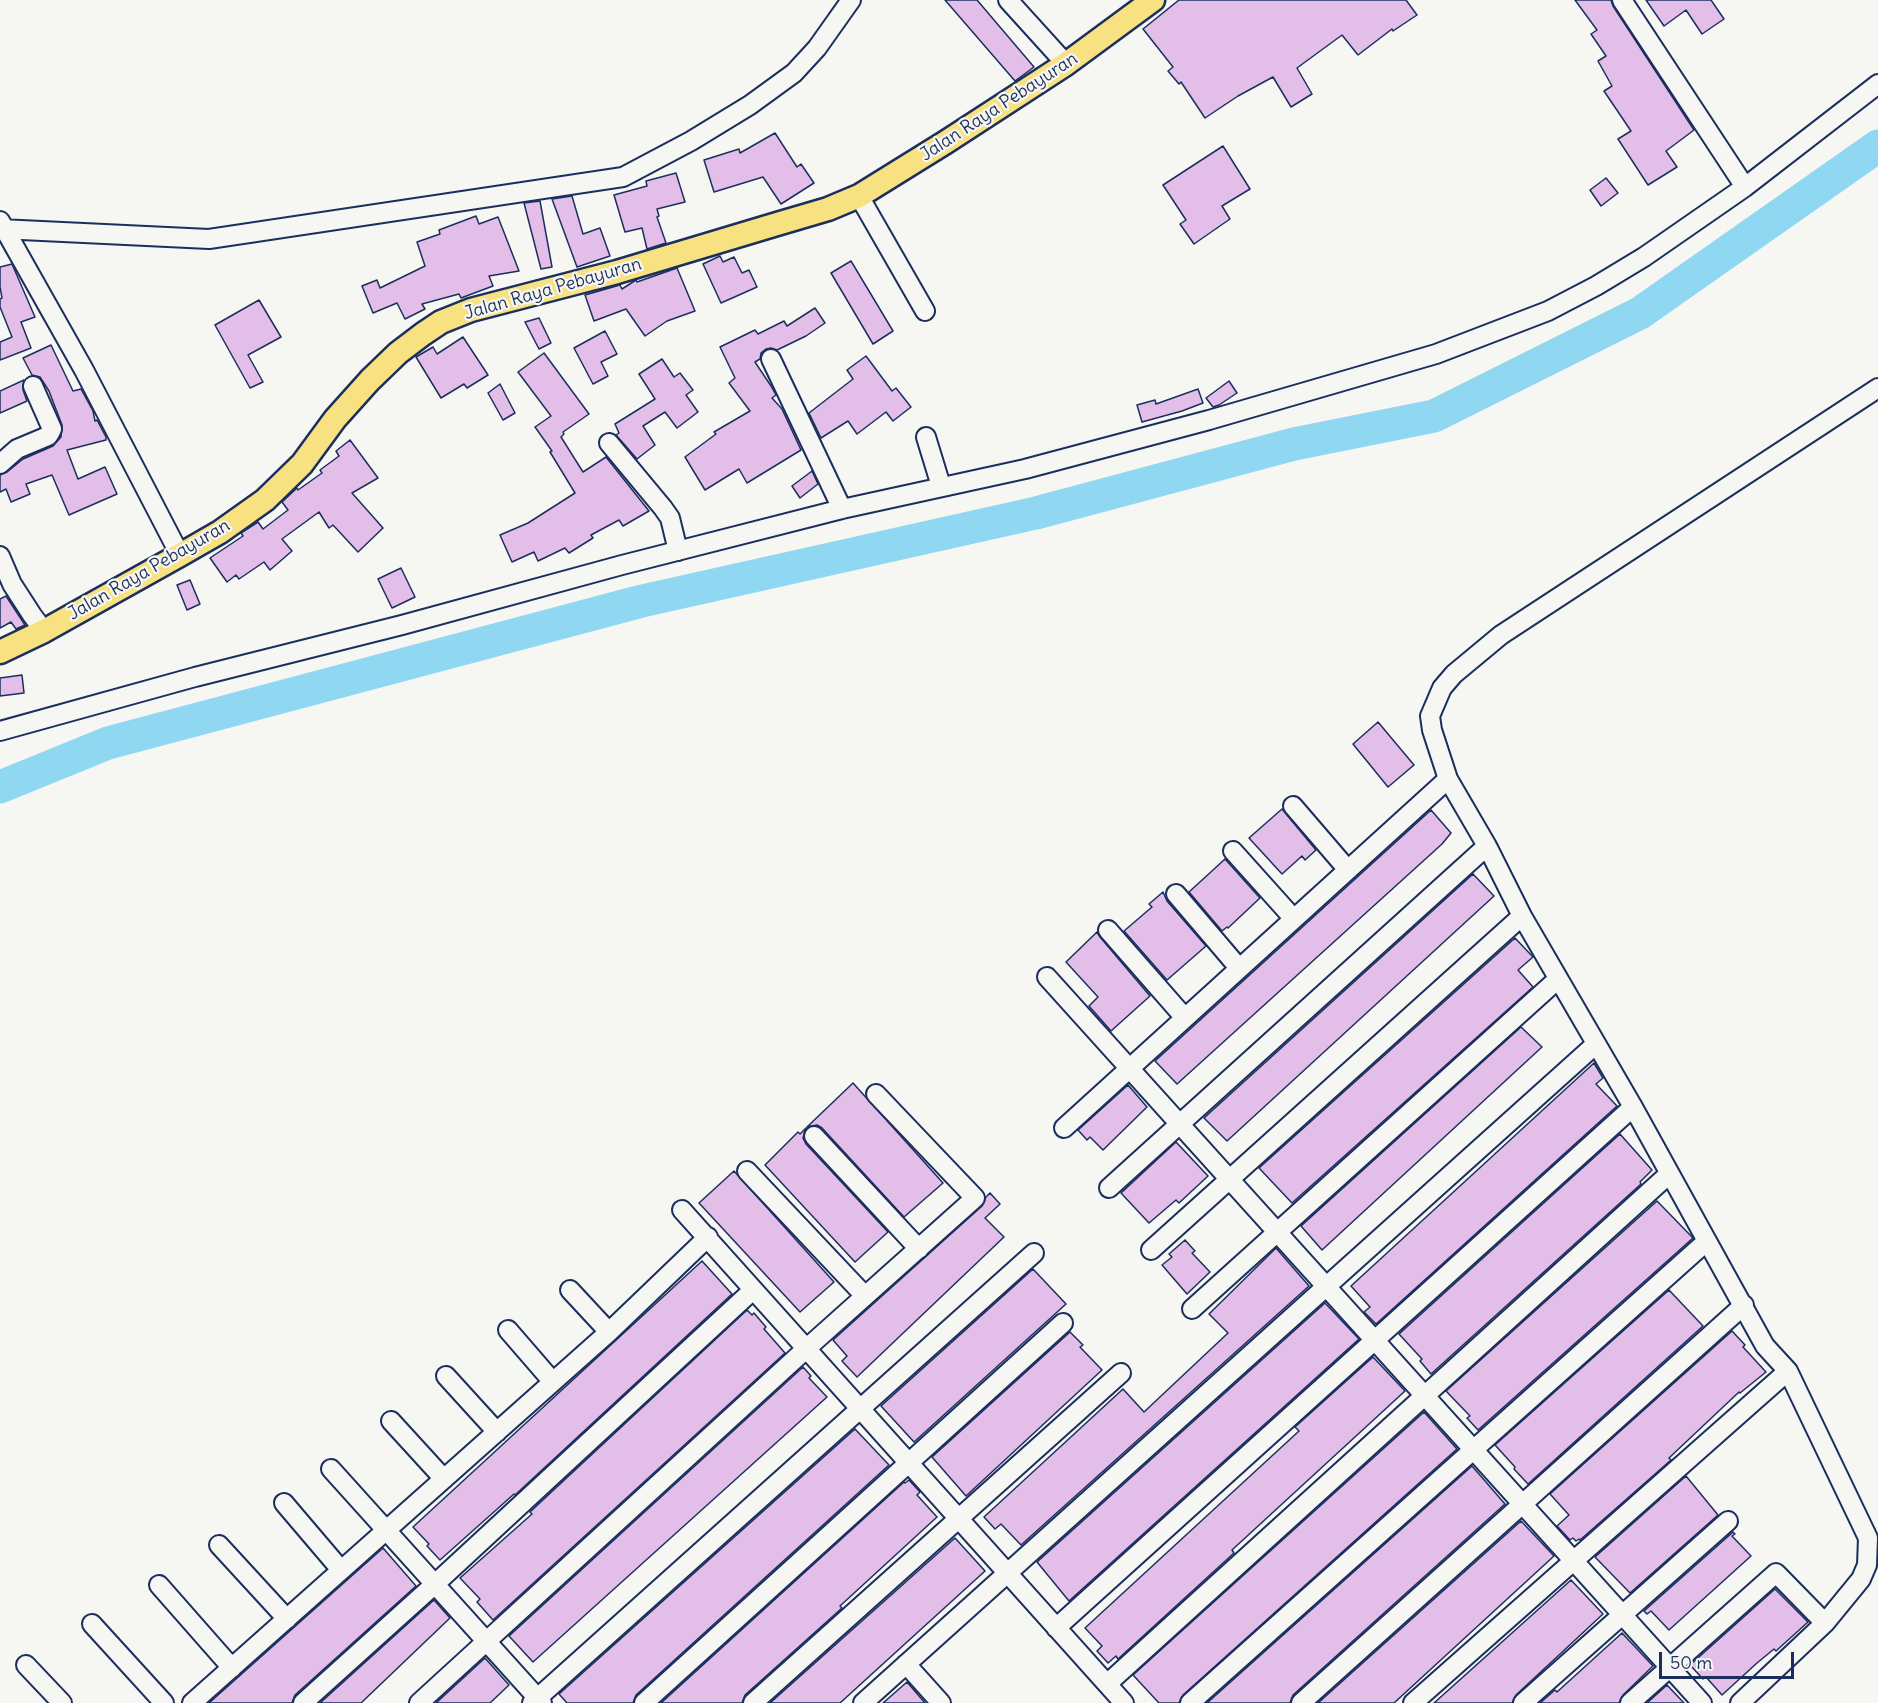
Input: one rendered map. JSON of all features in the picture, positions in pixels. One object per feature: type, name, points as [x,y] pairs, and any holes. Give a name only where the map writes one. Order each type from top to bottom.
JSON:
[{"type":"main road","name":"Jalan Raya Pebayuran","points":[[0,652],[44,631],[180,555],[220,532],[265,500],[302,464],[335,419],[370,380],[398,354],[441,322],[471,310],[617,273],[828,209],[859,196],[1066,64],[1153,0]]},
{"type":"street","points":[[2,226],[210,239],[622,177],[691,141],[750,105],[794,73],[817,48],[851,0]]},
{"type":"street","points":[[1008,0],[1066,64]]},
{"type":"street","points":[[1622,0],[1745,187]]},
{"type":"street","points":[[0,731],[195,677],[402,625],[678,550],[842,509],[1025,469],[1209,420],[1436,354],[1548,310],[1596,286],[1644,257],[1745,187],[1878,84]]},
{"type":"street","points":[[859,196],[925,311]]},
{"type":"street","points":[[2,226],[84,370],[180,555]]},
{"type":"street","points":[[771,359],[842,509]]},
{"type":"street","points":[[0,464],[17,449],[48,436],[52,429],[33,386]]},
{"type":"street","points":[[1740,1703],[1826,1623],[1861,1579],[1867,1565],[1868,1538],[1788,1371],[1765,1346],[1633,1107],[1522,916],[1487,846],[1448,779],[1432,730],[1430,716],[1443,688],[1459,670],[1501,635],[1878,388]]},
{"type":"street","points":[[926,437],[941,486]]},
{"type":"street","points":[[609,443],[670,518],[678,550]]},
{"type":"street","points":[[0,556],[12,584],[44,631]]},
{"type":"street","points":[[1064,1128],[1448,779]]},
{"type":"street","points":[[1293,806],[1348,870]]},
{"type":"street","points":[[1109,1188],[1487,846]]},
{"type":"street","points":[[1233,851],[1294,919]]},
{"type":"street","points":[[1176,894],[1239,968]]},
{"type":"street","points":[[1151,1250],[1522,916]]},
{"type":"street","points":[[1108,930],[1185,1018]]},
{"type":"street","points":[[1047,977],[1702,1703]]},
{"type":"street","points":[[1192,1309],[1558,979]]},
{"type":"street","points":[[863,1703],[1596,1044]]},
{"type":"street","points":[[418,1703],[975,1198],[876,1094]]},
{"type":"street","points":[[1056,1628],[1633,1107]]},
{"type":"street","points":[[814,1136],[919,1249]]},
{"type":"street","points":[[747,1171],[865,1296]]},
{"type":"street","points":[[1107,1684],[1669,1174]]},
{"type":"street","points":[[682,1210],[1124,1703]]},
{"type":"street","points":[[192,1703],[609,1332],[708,1238]]},
{"type":"street","points":[[1190,1703],[1707,1241]]},
{"type":"street","points":[[331,1469],[537,1701],[1034,1253]]},
{"type":"street","points":[[570,1290],[609,1332]]},
{"type":"street","points":[[303,1703],[753,1290]]},
{"type":"street","points":[[1301,1703],[1744,1305]]},
{"type":"street","points":[[644,1703],[1064,1323]]},
{"type":"street","points":[[508,1330],[553,1382]]},
{"type":"street","points":[[1413,1703],[1788,1371]]},
{"type":"street","points":[[753,1703],[1121,1374]]},
{"type":"street","points":[[446,1376],[496,1432]]},
{"type":"street","points":[[392,1421],[444,1479]]},
{"type":"street","points":[[284,1503],[341,1570]]},
{"type":"street","points":[[1523,1703],[1728,1521]]},
{"type":"street","points":[[219,1545],[287,1619]]},
{"type":"street","points":[[1630,1703],[1776,1573],[1826,1623]]},
{"type":"street","points":[[159,1586],[232,1668]]},
{"type":"street","points":[[92,1624],[164,1703]]},
{"type":"street","points":[[906,1664],[941,1703]]},
{"type":"street","points":[[26,1665],[62,1703]]},
{"type":"building","points":[[945,0],[977,0],[1034,67],[1015,81]]},
{"type":"building","points":[[1179,0],[1406,0],[1417,15],[1393,31],[1392,29],[1358,55],[1342,35],[1297,68],[1312,94],[1291,107],[1273,77],[1238,96],[1205,118],[1181,82],[1179,84],[1168,71],[1173,67],[1143,29]]},
{"type":"building","points":[[1575,0],[1611,0],[1694,130],[1666,151],[1677,167],[1648,185],[1618,139],[1631,131],[1604,91],[1612,86],[1598,61],[1606,56],[1591,34],[1597,30]]},
{"type":"building","points":[[1646,0],[1711,0],[1724,19],[1702,34],[1686,10],[1664,26]]},
{"type":"building","points":[[775,133],[797,167],[801,164],[814,183],[781,204],[763,177],[714,192],[704,160],[739,149],[740,153]]},
{"type":"building","points":[[1223,146],[1250,189],[1222,206],[1230,219],[1194,244],[1180,224],[1186,220],[1163,185]]},
{"type":"building","points":[[676,173],[685,202],[657,209],[659,216],[657,217],[666,243],[647,249],[642,228],[625,232],[614,195],[647,186],[646,181]]},
{"type":"building","points":[[1606,178],[1618,193],[1601,206],[1590,190]]},
{"type":"building","points":[[572,196],[583,234],[600,228],[610,256],[577,267],[552,199]]},
{"type":"building","points":[[540,201],[552,267],[541,269],[524,203]]},
{"type":"building","points":[[476,216],[479,224],[498,217],[519,271],[489,276],[493,286],[461,298],[459,294],[422,304],[425,309],[405,319],[397,303],[373,313],[362,286],[377,280],[380,288],[425,266],[417,242],[440,234],[439,230]]},
{"type":"building","points":[[720,256],[723,262],[734,257],[742,273],[749,270],[757,287],[721,303],[703,264]]},
{"type":"building","points":[[851,261],[893,331],[873,344],[831,273]]},
{"type":"building","points":[[12,264],[35,317],[21,322],[31,348],[0,360],[0,342],[12,337],[0,307],[2,298],[0,267]]},
{"type":"building","points":[[677,268],[695,311],[667,321],[645,336],[626,309],[594,321],[585,295],[620,285],[622,289],[636,280],[637,282]]},
{"type":"building","points":[[259,300],[281,337],[248,355],[263,382],[250,388],[215,325]]},
{"type":"building","points":[[815,308],[825,323],[806,336],[777,350],[766,349],[761,353],[760,359],[755,362],[776,395],[772,398],[782,409],[801,450],[747,483],[739,469],[705,490],[685,457],[716,434],[714,432],[750,411],[729,383],[735,378],[720,347],[755,330],[758,334],[784,321],[787,326]]},
{"type":"building","points":[[539,318],[551,343],[539,349],[525,322]]},
{"type":"building","points":[[605,331],[617,354],[601,362],[608,376],[593,384],[574,348]]},
{"type":"building","points":[[463,337],[488,375],[467,388],[464,384],[441,398],[416,357],[433,347],[437,354]]},
{"type":"building","points":[[51,345],[73,391],[81,389],[93,411],[95,421],[97,420],[106,437],[106,440],[67,450],[78,479],[105,467],[117,494],[69,515],[52,475],[26,484],[30,494],[11,502],[6,489],[0,492],[0,475],[23,459],[53,446],[61,437],[62,425],[49,391],[40,377],[32,375],[23,358]]},
{"type":"building","points":[[544,353],[589,414],[563,432],[561,437],[583,472],[606,457],[649,511],[623,526],[619,520],[591,535],[593,538],[569,553],[565,548],[538,561],[534,552],[512,562],[500,535],[528,523],[575,493],[550,452],[552,451],[535,427],[551,416],[518,372]]},
{"type":"building","points":[[866,356],[892,391],[896,388],[911,407],[893,421],[886,412],[857,434],[848,421],[821,438],[809,413],[853,379],[847,370]]},
{"type":"building","points":[[662,359],[674,377],[680,373],[693,390],[686,395],[698,412],[677,428],[665,412],[643,426],[655,445],[637,459],[616,435],[619,433],[615,424],[655,399],[639,374]]},
{"type":"building","points":[[24,380],[23,390],[27,401],[0,413],[0,391]]},
{"type":"building","points":[[1229,381],[1237,393],[1213,407],[1206,398]]},
{"type":"building","points":[[500,384],[515,413],[503,420],[488,393]]},
{"type":"building","points":[[1198,389],[1203,403],[1142,422],[1137,405],[1155,400],[1156,404]]},
{"type":"building","points":[[350,440],[378,478],[352,493],[383,528],[358,552],[333,525],[329,528],[319,512],[282,539],[292,551],[270,570],[264,562],[239,579],[236,575],[227,582],[210,558],[243,536],[241,533],[258,522],[263,529],[288,510],[282,502],[297,488],[298,490],[322,473],[320,470],[339,456],[336,451]]},
{"type":"building","points":[[812,471],[818,484],[800,498],[792,486]]},
{"type":"building","points":[[401,568],[415,597],[392,608],[378,579]]},
{"type":"building","points":[[190,580],[200,604],[187,610],[177,585]]},
{"type":"building","points":[[6,596],[25,625],[16,629],[11,622],[0,628],[0,599]]},
{"type":"building","points":[[22,675],[24,693],[0,696],[0,678]]},
{"type":"building","points":[[1378,722],[1414,765],[1388,787],[1353,744]]},
{"type":"building","points":[[1282,809],[1316,850],[1305,860],[1302,856],[1282,874],[1249,838]]},
{"type":"building","points":[[1431,810],[1451,833],[1442,844],[1177,1084],[1155,1061]]},
{"type":"building","points":[[1225,859],[1260,898],[1222,931],[1189,892]]},
{"type":"building","points":[[1473,874],[1494,896],[1227,1141],[1204,1118]]},
{"type":"building","points":[[1163,892],[1167,901],[1206,946],[1167,980],[1124,931],[1152,907],[1149,904]]},
{"type":"building","points":[[1097,932],[1150,996],[1111,1031],[1089,1006],[1098,997],[1066,962]]},
{"type":"building","points":[[1515,938],[1533,957],[1518,970],[1533,987],[1292,1203],[1259,1168]]},
{"type":"building","points":[[1521,1027],[1542,1047],[1322,1250],[1301,1226]]},
{"type":"building","points":[[1594,1063],[1603,1078],[1596,1084],[1617,1106],[1376,1324],[1364,1312],[1370,1307],[1351,1286]]},
{"type":"building","points":[[853,1083],[943,1183],[904,1217],[822,1128],[817,1125],[807,1127]]},
{"type":"building","points":[[1128,1085],[1147,1107],[1103,1150],[1090,1137],[1087,1140],[1078,1130]]},
{"type":"building","points":[[806,1128],[803,1138],[806,1144],[888,1232],[855,1262],[765,1165],[798,1132],[800,1134]]},
{"type":"building","points":[[1620,1134],[1652,1170],[1640,1182],[1641,1184],[1431,1374],[1420,1361],[1422,1359],[1399,1334]]},
{"type":"building","points":[[1176,1142],[1208,1176],[1179,1203],[1176,1200],[1149,1223],[1121,1193]]},
{"type":"building","points":[[734,1171],[834,1282],[800,1312],[699,1203]]},
{"type":"building","points":[[990,1193],[1000,1204],[985,1218],[1004,1237],[857,1377],[842,1361],[847,1356],[833,1340],[982,1206]]},
{"type":"building","points":[[1657,1201],[1693,1238],[1478,1430],[1467,1418],[1470,1416],[1446,1391]]},
{"type":"building","points":[[1185,1240],[1195,1251],[1192,1253],[1210,1272],[1187,1294],[1162,1265],[1172,1257],[1169,1254]]},
{"type":"building","points":[[1276,1248],[1309,1286],[1021,1545],[1001,1524],[995,1529],[984,1517],[1123,1389],[1144,1412],[1228,1333],[1209,1314]]},
{"type":"building","points":[[702,1261],[732,1294],[515,1495],[440,1560],[413,1527]]},
{"type":"building","points":[[1033,1269],[1066,1304],[914,1442],[881,1406]]},
{"type":"building","points":[[1669,1290],[1703,1326],[1528,1484],[1495,1445]]},
{"type":"building","points":[[1325,1303],[1359,1339],[1069,1601],[1037,1562]]},
{"type":"building","points":[[747,1310],[752,1315],[754,1313],[766,1327],[764,1329],[785,1353],[493,1620],[477,1602],[480,1599],[460,1578],[532,1514],[530,1512]]},
{"type":"building","points":[[1732,1331],[1766,1372],[1739,1392],[1669,1458],[1671,1460],[1580,1540],[1576,1541],[1573,1538],[1570,1540],[1557,1526],[1569,1515],[1550,1494]]},
{"type":"building","points":[[1070,1332],[1083,1345],[1080,1347],[1102,1370],[966,1496],[932,1457]]},
{"type":"building","points":[[1373,1357],[1405,1391],[1232,1550],[1234,1553],[1118,1659],[1116,1656],[1108,1663],[1097,1651],[1102,1646],[1085,1628],[1299,1431],[1295,1427]]},
{"type":"building","points":[[803,1367],[811,1376],[809,1378],[827,1397],[533,1662],[509,1636]]},
{"type":"building","points":[[1424,1412],[1457,1449],[1183,1695],[1179,1703],[1159,1703],[1133,1675]]},
{"type":"building","points":[[855,1429],[889,1465],[636,1695],[633,1703],[567,1703],[559,1694]]},
{"type":"building","points":[[1472,1466],[1505,1504],[1293,1695],[1290,1703],[1207,1703]]},
{"type":"building","points":[[1686,1476],[1718,1515],[1630,1593],[1595,1557]]},
{"type":"building","points":[[909,1480],[920,1492],[917,1495],[937,1517],[840,1606],[842,1608],[745,1695],[742,1703],[661,1703],[904,1482]]},
{"type":"building","points":[[1521,1521],[1554,1556],[1394,1703],[1318,1703]]},
{"type":"building","points":[[1733,1532],[1735,1534],[1732,1536],[1751,1556],[1669,1630],[1651,1611],[1647,1614],[1644,1611]]},
{"type":"building","points":[[955,1538],[985,1571],[840,1703],[770,1703]]},
{"type":"building","points":[[383,1548],[416,1586],[295,1695],[292,1703],[209,1703]]},
{"type":"building","points":[[1571,1580],[1603,1614],[1516,1695],[1512,1703],[1434,1703]]},
{"type":"building","points":[[1775,1589],[1808,1622],[1722,1695],[1706,1677],[1703,1679],[1690,1665]]},
{"type":"building","points":[[434,1600],[450,1618],[361,1703],[320,1703]]},
{"type":"building","points":[[1622,1633],[1653,1666],[1623,1695],[1619,1703],[1540,1703],[1555,1690],[1557,1692]]},
{"type":"building","points":[[485,1658],[509,1685],[490,1703],[436,1703]]},
{"type":"building","points":[[907,1682],[925,1703],[883,1703]]},
{"type":"building","points":[[1667,1685],[1684,1703],[1647,1703]]},
{"type":"waterway","points":[[0,787],[108,743],[642,601],[1036,513],[1294,444],[1434,416],[1640,313],[1878,146]]}]
